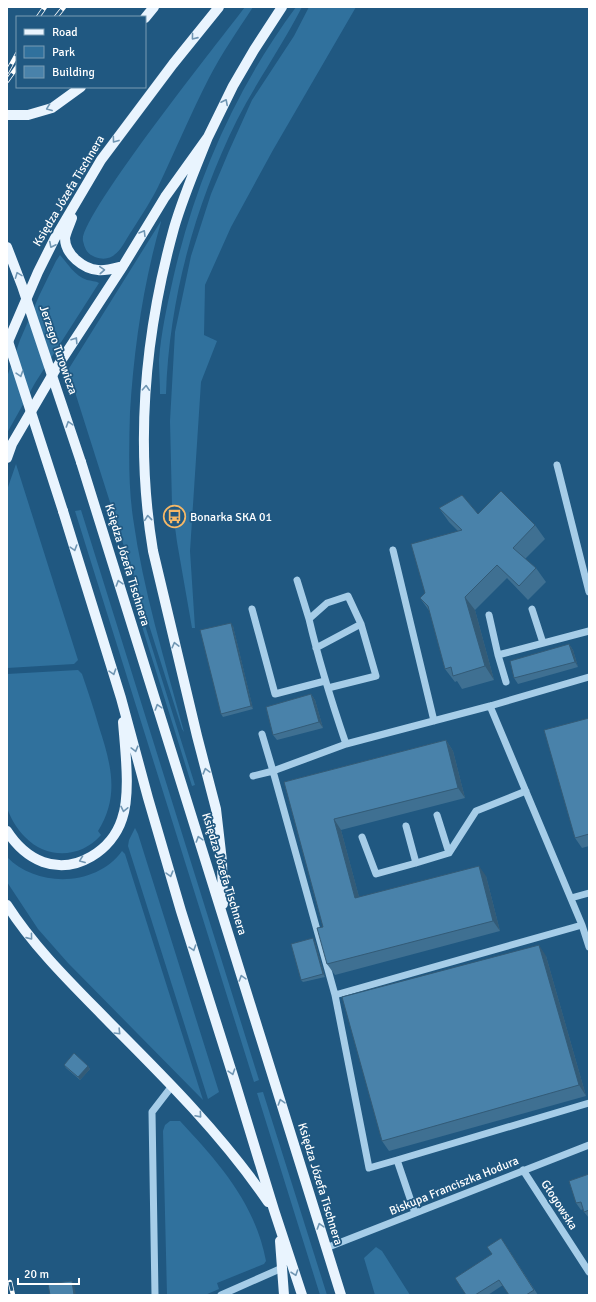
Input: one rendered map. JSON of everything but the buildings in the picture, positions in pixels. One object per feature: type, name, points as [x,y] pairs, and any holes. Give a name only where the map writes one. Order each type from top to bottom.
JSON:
[{"type":"main road","points":[[146,17],[154,7]]},
{"type":"main road","name":"Księdza Józefa Tischnera","points":[[7,344],[38,272],[78,198],[101,160],[127,123],[219,7]]},
{"type":"main road","points":[[223,916],[222,861],[216,809],[153,551],[150,530],[144,469],[147,370],[154,320],[175,226],[208,137],[254,50],[282,7]]},
{"type":"main road","points":[[7,115],[28,115],[52,108],[80,88]]},
{"type":"main road","points":[[7,458],[12,444],[57,367],[123,266],[165,197],[208,137]]},
{"type":"main road","points":[[78,198],[65,239],[69,252],[79,263],[91,270],[100,271],[123,266]]},
{"type":"main road","name":"Jerzego Turowicza","points":[[7,247],[22,286],[81,462]]},
{"type":"main road","points":[[7,338],[121,698],[181,911],[302,1295]]},
{"type":"main road","name":"Księdza Józefa Tischnera","points":[[81,462],[341,1295]]},
{"type":"main road","points":[[7,831],[17,845],[25,852],[43,862],[53,865],[77,863],[96,854],[107,846],[118,830],[126,799],[121,698]]},
{"type":"main road","points":[[7,905],[20,925],[51,962],[199,1114],[254,1181],[274,1210]]},
{"type":"main road","points":[[279,1225],[284,1295]]},
{"type":"street","points":[[557,466],[589,592]]},
{"type":"street","points":[[393,550],[434,721]]},
{"type":"street","points":[[297,580],[326,685],[346,744]]},
{"type":"street","points":[[252,609],[275,694],[376,676],[361,624],[348,596],[327,603],[309,619]]},
{"type":"street","points":[[532,609],[543,643]]},
{"type":"street","points":[[489,615],[506,682]]},
{"type":"street","points":[[316,648],[361,624]]},
{"type":"street","points":[[498,655],[589,631]]},
{"type":"street","points":[[253,776],[273,771],[346,744],[490,706],[589,677]]},
{"type":"street","points":[[490,706],[588,939],[589,947]]},
{"type":"street","points":[[262,734],[335,995],[369,1168],[589,1103]]},
{"type":"street","points":[[362,837],[376,874],[416,863],[449,853],[476,811],[526,791]]},
{"type":"street","points":[[437,815],[449,853]]},
{"type":"street","points":[[406,826],[416,863]]},
{"type":"street","points":[[571,898],[589,893]]},
{"type":"street","points":[[335,995],[582,925]]},
{"type":"street","points":[[156,1295],[152,1112],[172,1086]]},
{"type":"street","name":"Biskupa Franciszka Hodura","points":[[326,1248],[589,1145]]},
{"type":"street","points":[[397,1160],[415,1213]]},
{"type":"street","name":"Głogowska","points":[[523,1170],[589,1272]]},
{"type":"street","points":[[221,1295],[282,1268]]},
{"type":"green space","points":[[245,7],[253,7],[209,78],[158,187],[147,207],[114,255],[106,259],[92,256],[87,251],[83,241],[87,226],[103,199],[182,88]]},
{"type":"green space","points":[[296,7],[302,7],[237,120],[222,152],[197,219],[187,253],[172,323],[166,394],[160,394],[159,360],[164,320],[182,242],[193,207],[220,137],[237,103],[274,38]]},
{"type":"green space","points":[[309,7],[356,7],[273,150],[231,227],[205,285],[204,335],[217,341],[201,382],[190,551],[195,628],[192,628],[172,505],[170,421],[175,332],[191,256],[211,194],[252,100],[294,36]]},
{"type":"green space","points":[[161,221],[144,293],[134,364],[130,412],[129,452],[131,505],[137,545],[155,625],[184,732],[68,370]]},
{"type":"green space","points":[[60,255],[82,278],[99,283],[35,383],[7,433],[7,377],[20,340],[39,296]]},
{"type":"green space","points":[[16,464],[78,660],[74,664],[7,668],[7,490]]},
{"type":"green space","points":[[81,510],[259,1080],[254,1082],[75,511]]},
{"type":"green space","points":[[138,603],[195,785],[192,786],[135,604]]},
{"type":"green space","points":[[78,670],[82,674],[107,754],[110,767],[111,792],[105,818],[98,831],[101,835],[93,843],[74,852],[53,853],[43,850],[25,837],[14,824],[7,808],[7,674]]},
{"type":"green space","points":[[135,828],[219,1092],[208,1099],[128,846],[129,840]]},
{"type":"green space","points":[[122,851],[125,854],[203,1100],[68,963],[38,929],[7,882],[7,857],[19,867],[34,874],[50,878],[66,879],[82,877],[97,871],[111,863]]},
{"type":"green space","points":[[263,1092],[327,1295],[320,1295],[257,1093]]},
{"type":"green space","points":[[170,1121],[180,1121],[208,1152],[234,1185],[244,1202],[261,1240],[266,1261],[264,1264],[217,1283],[219,1289],[205,1295],[167,1295],[163,1131],[165,1125]]},
{"type":"green space","points":[[376,1247],[382,1251],[410,1295],[375,1295],[364,1258]]},
{"type":"railway","points":[[39,16],[45,7]]},
{"type":"railway","points":[[57,16],[64,7]]},
{"type":"railway","points":[[7,72],[16,56]]},
{"type":"railway","points":[[7,81],[16,68]]},
{"type":"railway","points":[[10,1282],[13,1295]]},
{"type":"place","name":"Bonarka SKA 01","points":[[174,517]]}]
